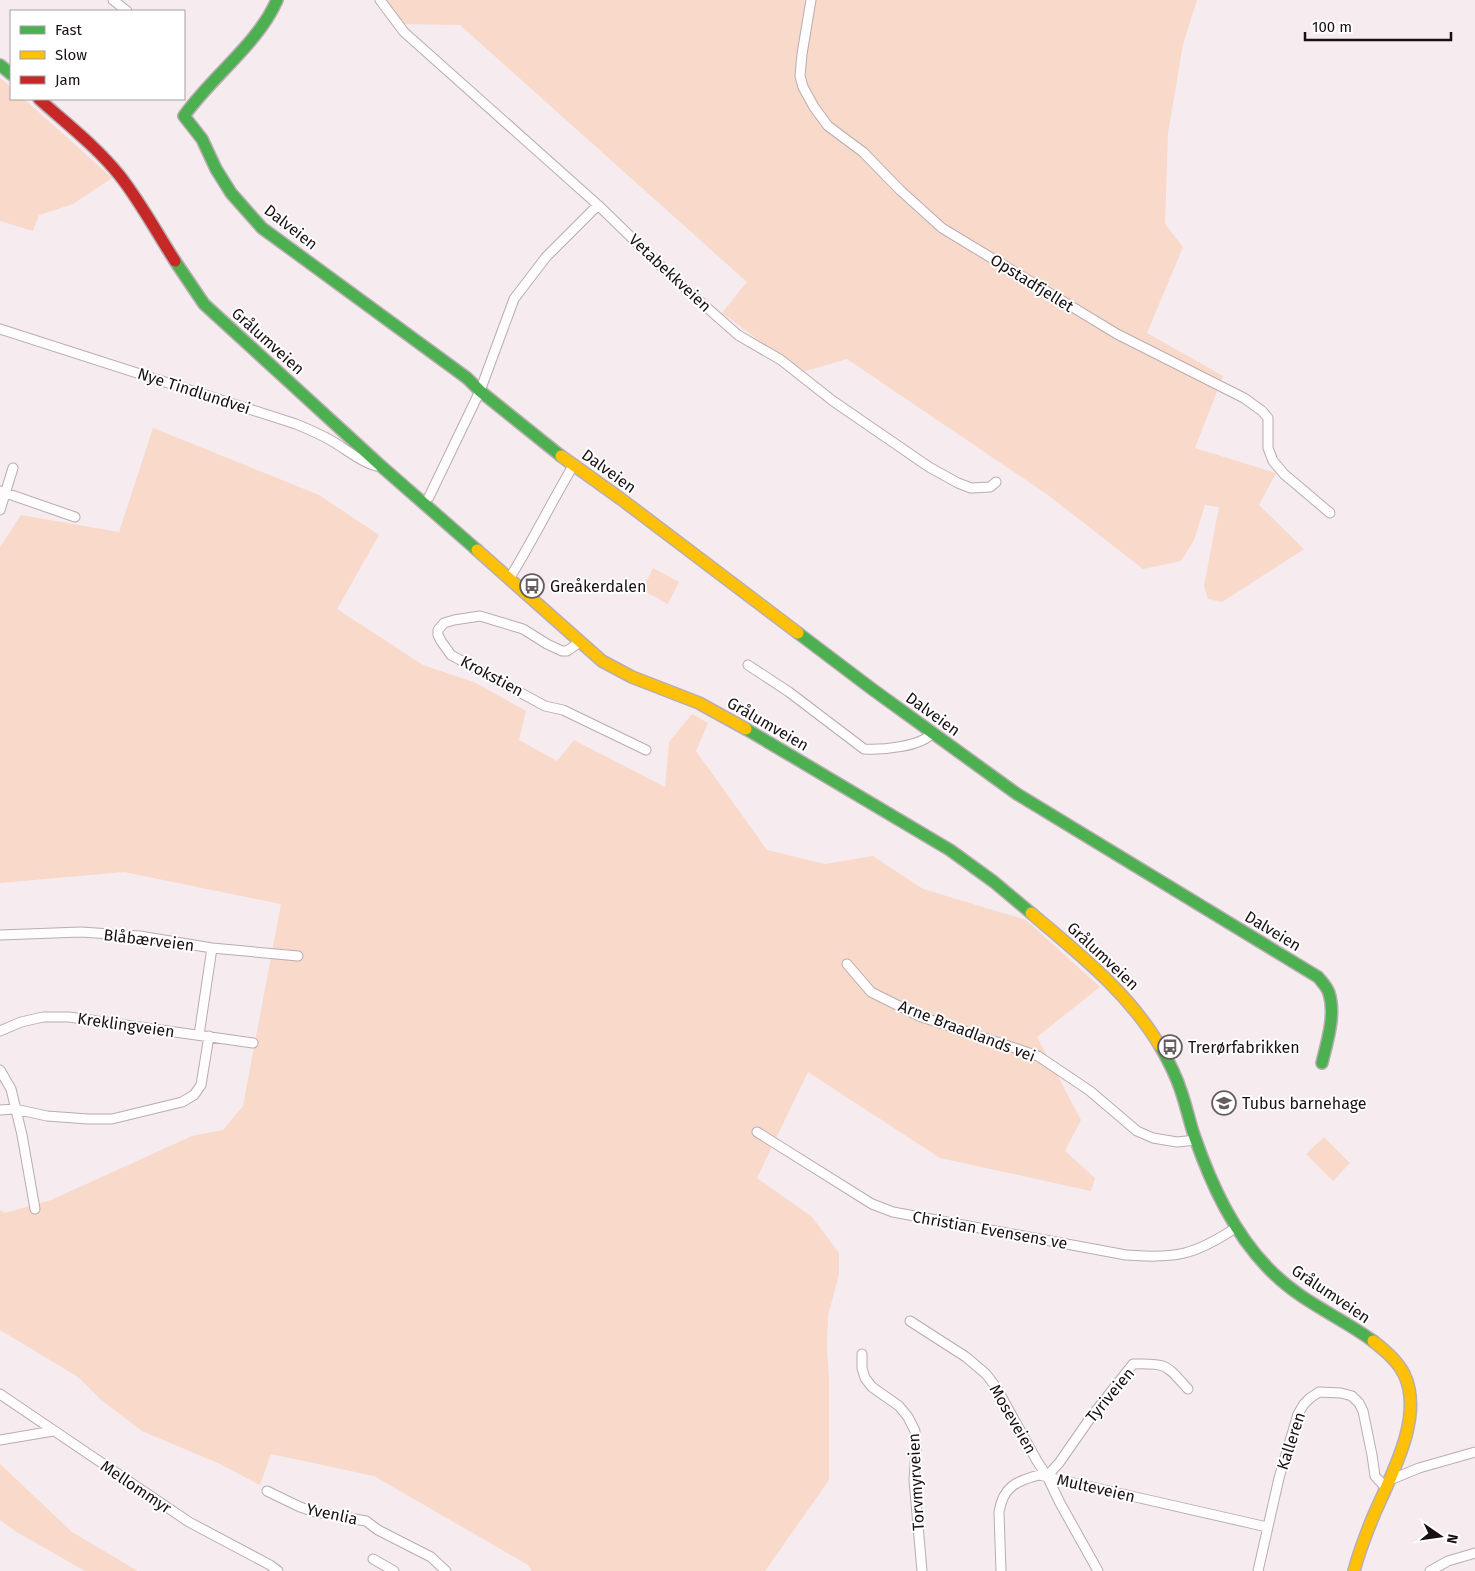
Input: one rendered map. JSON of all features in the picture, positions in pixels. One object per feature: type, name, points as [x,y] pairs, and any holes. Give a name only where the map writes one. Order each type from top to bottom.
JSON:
[{"type":"main road","name":"Dalveien","points":[[277,0],[267,20],[233,60],[193,102],[184,116],[196,130],[217,170],[243,209],[262,228],[467,378],[573,466],[629,505],[932,733],[1017,794],[1318,977],[1328,991],[1330,999],[1328,1032],[1322,1063]]},
{"type":"main road","points":[[0,65],[10,73]]},
{"type":"main road","name":"Grålumveien","points":[[40,100],[93,148],[119,175],[152,222],[187,281],[204,304],[381,466],[602,661],[636,679],[699,703],[951,851],[992,881],[1107,979],[1128,1001],[1166,1056],[1181,1090],[1196,1140],[1216,1190],[1237,1227],[1262,1261],[1285,1284],[1309,1302],[1390,1354],[1402,1370],[1409,1388],[1410,1412],[1404,1442],[1362,1544],[1354,1571]]},
{"type":"street","points":[[113,0],[126,10]]},
{"type":"street","name":"Vetabekkveien","points":[[380,0],[404,32],[598,205],[670,275],[738,335],[781,360],[833,401],[929,468],[971,488],[990,487],[996,482]]},
{"type":"street","name":"Opstadfjellet","points":[[811,0],[800,76],[806,93],[828,126],[863,152],[900,190],[942,228],[1117,334],[1244,398],[1262,410],[1268,418],[1268,448],[1274,461],[1284,474],[1330,513]]},
{"type":"street","points":[[429,497],[480,390],[514,299],[546,257],[598,205]]},
{"type":"street","name":"Nye Tindlundvei","points":[[0,329],[296,424],[320,434],[368,463],[381,466]]},
{"type":"street","points":[[509,579],[525,554],[573,466]]},
{"type":"street","points":[[0,510],[3,492],[13,468]]},
{"type":"street","points":[[3,492],[75,517]]},
{"type":"street","name":"Krokstien","points":[[580,642],[567,651],[562,651],[523,629],[480,616],[444,623],[438,630],[438,635],[451,655],[546,706],[562,710],[646,750]]},
{"type":"street","points":[[748,664],[789,692],[864,749],[912,744],[928,738],[932,733]]},
{"type":"street","name":"Blåbærveien","points":[[0,935],[81,932],[140,936],[212,948],[298,956]]},
{"type":"street","points":[[199,1035],[212,948]]},
{"type":"street","name":"Arne Braadlands vei","points":[[848,964],[871,992],[920,1016],[1038,1056],[1090,1091],[1137,1131],[1153,1138],[1177,1142],[1196,1140]]},
{"type":"street","name":"Kreklingveien","points":[[0,1031],[21,1022],[43,1017],[69,1017],[253,1043]]},
{"type":"street","points":[[0,1110],[16,1109],[47,1116],[112,1119],[182,1102],[194,1095],[201,1086],[209,1036]]},
{"type":"street","points":[[0,1070],[11,1089],[22,1135],[35,1209]]},
{"type":"street","name":"Christian Evensens ve","points":[[757,1132],[872,1204],[893,1212],[1126,1255],[1152,1257],[1176,1256],[1198,1250],[1237,1227]]},
{"type":"street","name":"Moseveien","points":[[910,1321],[966,1357],[986,1374],[996,1387],[1098,1571]]},
{"type":"street","name":"Torvmyrveien","points":[[862,1354],[862,1368],[865,1378],[872,1387],[899,1406],[915,1430],[914,1480],[922,1571]]},
{"type":"street","name":"Tyriveien","points":[[1047,1476],[1059,1463],[1091,1417],[1133,1364],[1154,1363],[1168,1367],[1188,1389]]},
{"type":"street","name":"Kalleren","points":[[1258,1571],[1279,1478],[1298,1414],[1310,1398],[1319,1392],[1341,1392],[1352,1396],[1359,1403],[1363,1411],[1375,1476],[1388,1484]]},
{"type":"street","name":"Mellommyr","points":[[0,1394],[189,1522],[278,1571]]},
{"type":"street","points":[[0,1440],[53,1430]]},
{"type":"street","points":[[1388,1484],[1418,1468],[1475,1452]]},
{"type":"street","name":"Multeveien","points":[[1001,1571],[999,1512],[1004,1494],[1012,1486],[1039,1476],[1047,1476],[1267,1528]]},
{"type":"street","name":"Yvenlia","points":[[267,1491],[315,1512],[366,1521],[378,1530],[431,1557],[446,1571]]},
{"type":"street","points":[[1430,1571],[1448,1561],[1475,1553]]},
{"type":"street","points":[[373,1558],[394,1571]]},
{"type":"shaded area","points":[[387,0],[803,0],[811,2],[811,0],[1197,0],[1183,44],[1168,133],[1165,224],[1183,247],[1147,333],[1223,376],[1195,448],[1276,473],[1259,505],[1304,549],[1222,602],[1208,599],[1204,586],[1219,507],[1205,505],[1194,540],[1181,561],[1143,569],[1048,495],[847,359],[802,372],[722,313],[747,282],[460,25],[400,24]]},
{"type":"shaded area","points":[[0,78],[10,86],[10,100],[25,100],[112,178],[73,204],[39,215],[33,231],[0,221]]},
{"type":"shaded area","points":[[153,428],[319,495],[379,535],[337,609],[423,665],[476,683],[526,711],[519,740],[557,761],[574,740],[665,787],[669,742],[692,714],[708,723],[696,751],[767,850],[825,864],[873,856],[923,889],[1026,920],[1100,987],[1037,1037],[1081,1120],[1065,1151],[1095,1178],[1091,1191],[940,1158],[808,1072],[757,1178],[812,1217],[839,1253],[839,1274],[828,1316],[829,1480],[765,1571],[532,1571],[528,1565],[374,1476],[271,1454],[260,1485],[220,1464],[142,1431],[100,1399],[78,1377],[0,1330],[0,1210],[5,1213],[51,1200],[192,1136],[223,1130],[243,1106],[281,904],[124,872],[0,883],[0,547],[21,515],[119,532]]},
{"type":"shaded area","points":[[653,568],[679,582],[668,604],[642,590]]},
{"type":"shaded area","points":[[1324,1137],[1350,1163],[1333,1181],[1306,1154]]},
{"type":"shaded area","points":[[0,1464],[72,1532],[138,1571],[85,1571],[15,1531],[0,1520]]},
{"type":"traffic: fast","points":[[277,0],[269,16],[247,45],[195,101],[184,116],[202,139],[216,169],[231,193],[262,228],[467,378],[480,391],[561,456]]},
{"type":"traffic: fast","points":[[0,65],[10,73]]},
{"type":"traffic: fast","points":[[175,261],[204,304],[381,466],[477,550]]},
{"type":"traffic: fast","points":[[798,633],[1017,794],[1318,977],[1328,991],[1332,1010],[1322,1063]]},
{"type":"traffic: fast","points":[[746,729],[950,850],[994,882],[1031,913]]},
{"type":"traffic: fast","points":[[1160,1046],[1179,1085],[1194,1135],[1208,1172],[1225,1208],[1246,1242],[1258,1258],[1284,1283],[1373,1341]]},
{"type":"traffic: slow","points":[[561,456],[798,633]]},
{"type":"traffic: slow","points":[[477,550],[602,661],[632,677],[699,703],[746,729]]},
{"type":"traffic: slow","points":[[1031,913],[1084,958],[1118,991],[1147,1026],[1160,1046]]},
{"type":"traffic: slow","points":[[1354,1571],[1373,1517],[1403,1447],[1410,1409],[1409,1391],[1404,1374],[1394,1360],[1373,1341]]},
{"type":"traffic: jam","points":[[40,100],[92,145],[111,165],[128,186],[175,261]]},
{"type":"place","name":"Greåkerdalen","points":[[532,586]]},
{"type":"place","name":"Trerørfabrikken","points":[[1170,1047]]},
{"type":"place","name":"Tubus barnehage","points":[[1224,1103]]}]
